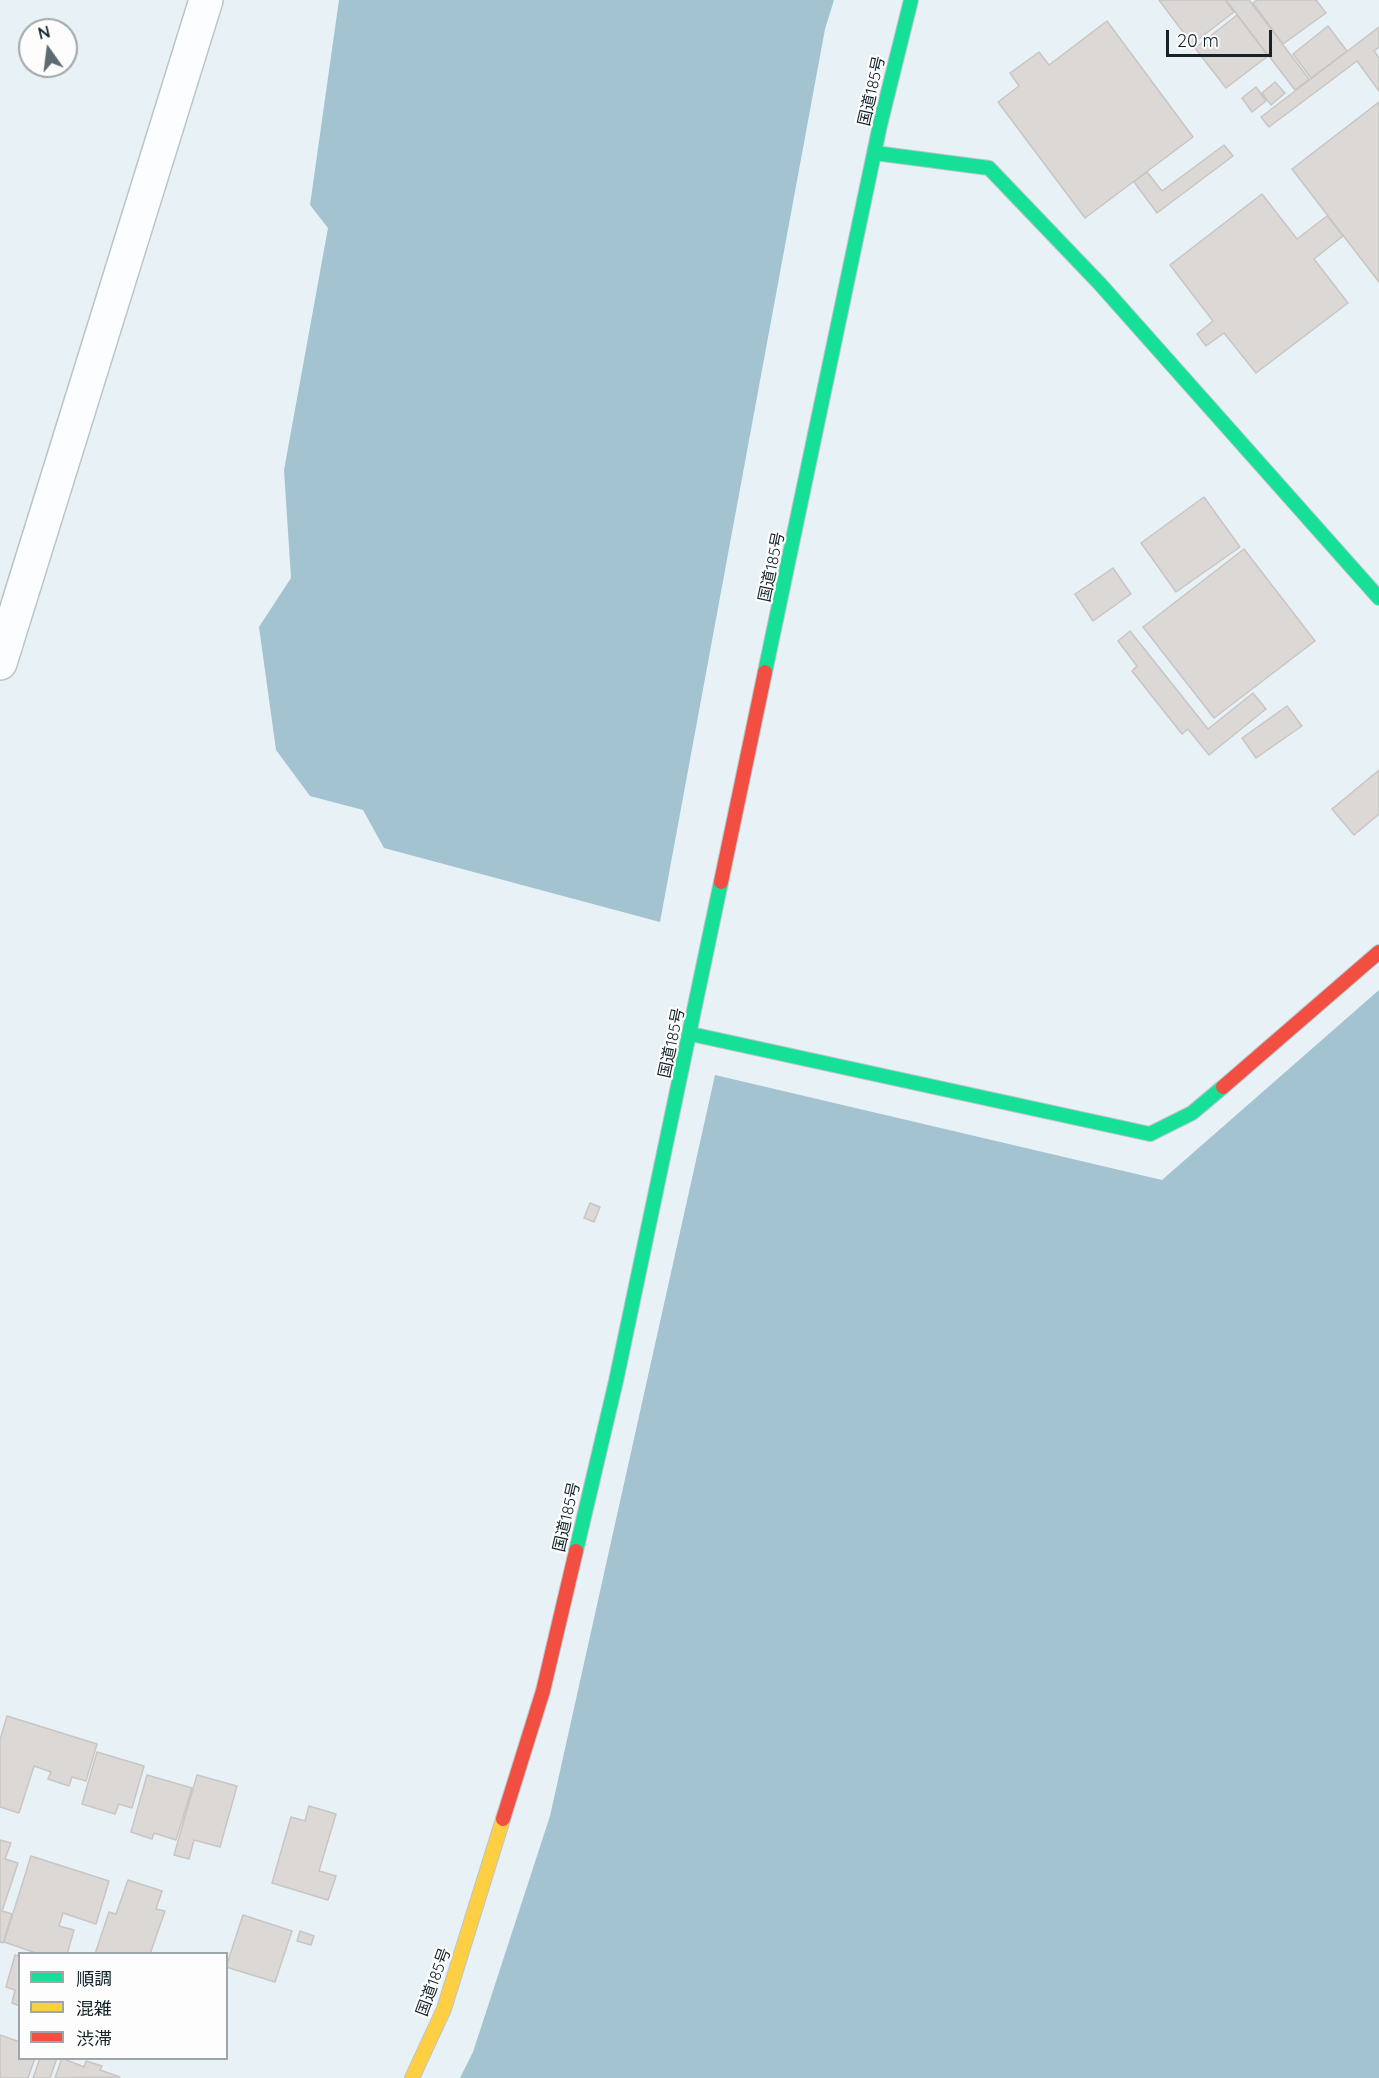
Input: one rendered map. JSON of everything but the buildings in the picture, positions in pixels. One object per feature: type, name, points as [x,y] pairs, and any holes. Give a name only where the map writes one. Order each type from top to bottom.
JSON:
[{"type":"main road","name":"国道185号","points":[[412,2078],[444,2009],[543,1691],[616,1381],[880,125],[911,0]]},
{"type":"main road","points":[[875,153],[988,168],[1100,284],[1379,598]]},
{"type":"main road","points":[[690,1034],[1150,1134],[1192,1113],[1379,952]]},
{"type":"street","points":[[0,663],[206,0]]},
{"type":"water","points":[[339,0],[834,0],[825,29],[660,922],[384,848],[363,810],[310,796],[276,750],[259,627],[291,578],[284,470],[328,228],[310,205]]},
{"type":"water","points":[[1379,990],[1379,2078],[460,2078],[473,2052],[550,1816],[715,1075],[1162,1180]]},
{"type":"traffic: fast","points":[[765,672],[880,125],[911,0]]},
{"type":"traffic: fast","points":[[875,153],[989,168],[1100,284],[1379,598]]},
{"type":"traffic: fast","points":[[576,1551],[616,1381],[721,882]]},
{"type":"traffic: fast","points":[[691,1034],[1150,1134],[1192,1113],[1223,1087]]},
{"type":"traffic: slow","points":[[412,2078],[444,2009],[503,1819]]},
{"type":"traffic: jam","points":[[721,882],[765,672]]},
{"type":"traffic: jam","points":[[1223,1087],[1379,952]]},
{"type":"traffic: jam","points":[[503,1819],[543,1691],[576,1551]]}]
